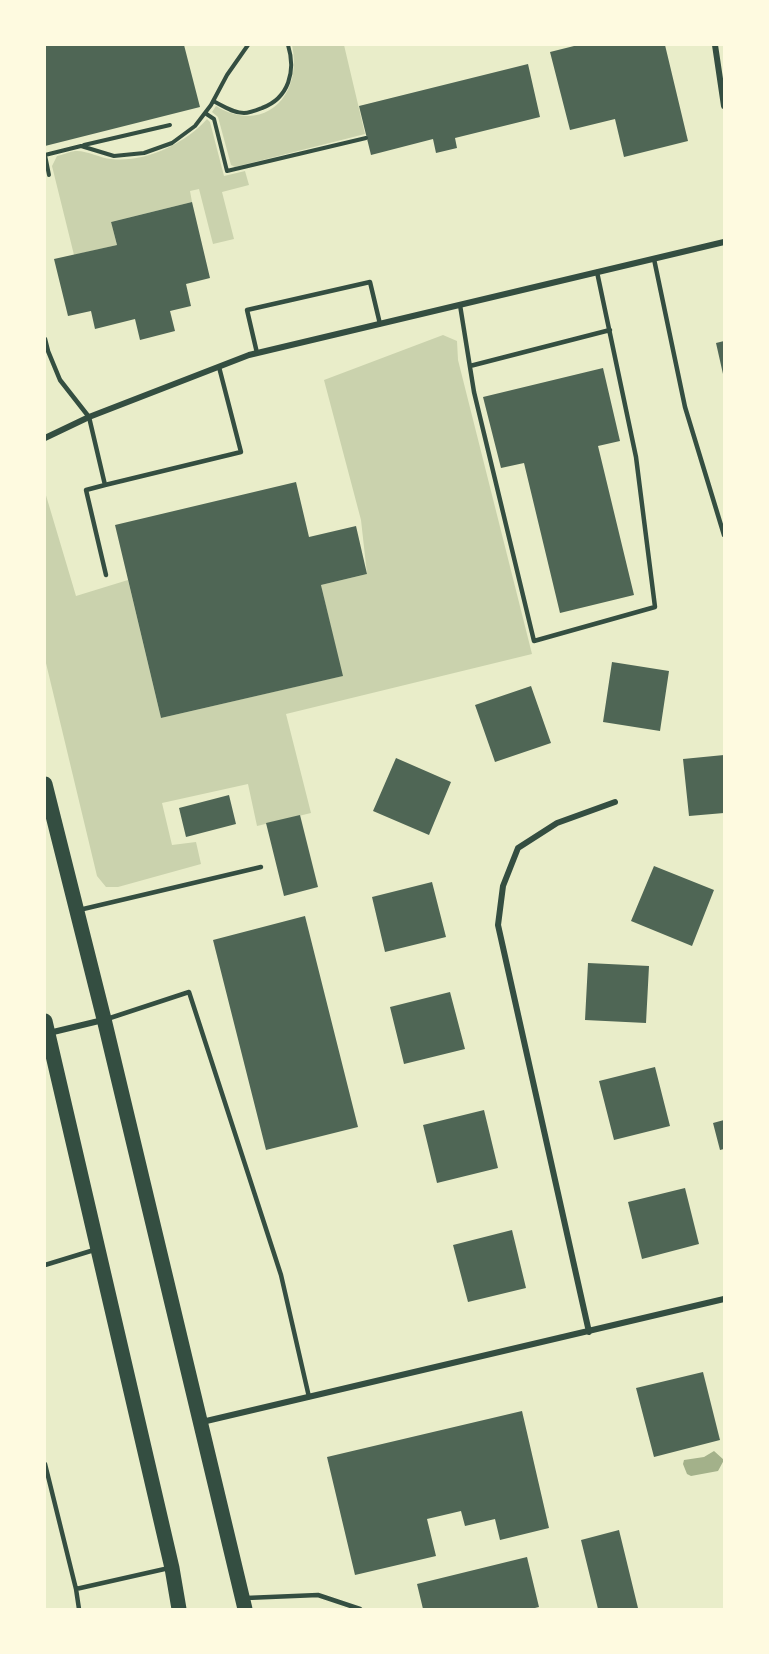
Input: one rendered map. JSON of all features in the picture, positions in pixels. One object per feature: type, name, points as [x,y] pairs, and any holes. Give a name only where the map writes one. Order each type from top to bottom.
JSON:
[{"type":"main road","points":[[45,784],[104,1019],[243,1603]]},
{"type":"main road","points":[[46,1030],[172,1568],[179,1609]]},
{"type":"street","points":[[715,45],[724,106]]},
{"type":"street","points":[[45,438],[89,417],[257,353],[724,242]]},
{"type":"street","points":[[589,1332],[498,925],[503,886],[518,848],[556,823],[615,802]]},
{"type":"street","points":[[46,1030],[104,1019]]},
{"type":"street","points":[[200,1423],[724,1299]]},
{"type":"lane","points":[[654,259],[685,407],[724,534]]},
{"type":"lane","points":[[460,305],[470,366],[493,475],[534,641],[655,607],[636,457],[597,272]]},
{"type":"lane","points":[[257,353],[247,310],[370,282],[380,324]]},
{"type":"lane","points":[[470,366],[610,330]]},
{"type":"lane","points":[[45,339],[60,380],[89,417],[105,485]]},
{"type":"lane","points":[[106,574],[86,490],[241,452],[219,367]]},
{"type":"lane","points":[[77,911],[261,867]]},
{"type":"lane","points":[[104,1019],[189,992],[281,1275],[309,1397]]},
{"type":"lane","points":[[45,1265],[98,1249]]},
{"type":"lane","points":[[45,1464],[79,1609]]},
{"type":"lane","points":[[76,1590],[172,1568]]},
{"type":"lane","points":[[243,1603],[318,1595],[360,1609]]},
{"type":"path","points":[[81,146],[114,156],[144,153],[172,142],[195,126],[248,45]]},
{"type":"path","points":[[213,101],[231,110],[244,113],[271,104],[285,91],[290,81],[292,62],[288,45]]},
{"type":"path","points":[[205,113],[214,118],[227,171],[366,138]]},
{"type":"path","points":[[49,175],[45,155],[170,125]]},
{"type":"shaded area","points":[[292,45],[344,45],[365,134],[235,167],[231,165],[218,117],[212,112],[216,106],[233,114],[250,116],[264,113],[276,106],[292,80],[294,63]]},
{"type":"shaded area","points":[[207,119],[210,122],[224,176],[245,171],[249,185],[222,192],[234,239],[213,244],[199,189],[190,191],[192,202],[111,222],[117,245],[74,255],[52,166],[57,156],[75,151],[111,159],[150,155],[176,144]]},
{"type":"shaded area","points":[[443,335],[457,341],[458,360],[532,654],[286,714],[311,813],[257,826],[248,784],[162,803],[172,845],[196,842],[201,864],[118,887],[106,887],[97,876],[45,659],[45,492],[76,596],[128,580],[161,718],[342,676],[321,585],[367,574],[361,520],[324,380]]},
{"type":"shaded area","points":[[714,1451],[724,1460],[718,1471],[691,1476],[687,1474],[683,1464],[684,1460],[704,1457]]},
{"type":"building","points":[[45,45],[184,45],[200,107],[45,146]]},
{"type":"building","points":[[578,45],[665,45],[688,141],[624,157],[615,119],[570,130],[550,52]]},
{"type":"building","points":[[528,64],[540,117],[455,138],[457,148],[436,153],[433,139],[371,155],[359,106]]},
{"type":"building","points":[[192,202],[210,278],[186,284],[191,306],[170,311],[175,331],[140,340],[135,319],[95,329],[91,311],[68,316],[54,259],[117,245],[111,222]]},
{"type":"building","points":[[724,341],[724,374],[723,374],[716,343]]},
{"type":"building","points":[[603,368],[620,441],[598,446],[634,595],[560,613],[524,463],[501,468],[483,397]]},
{"type":"building","points":[[296,482],[309,537],[356,526],[367,574],[321,585],[343,676],[161,718],[115,525]]},
{"type":"building","points":[[612,662],[669,671],[660,731],[603,722]]},
{"type":"building","points":[[531,686],[551,743],[495,762],[475,705]]},
{"type":"building","points":[[724,755],[724,813],[689,816],[683,759]]},
{"type":"building","points":[[396,758],[451,782],[429,835],[373,811]]},
{"type":"building","points":[[229,795],[236,824],[186,837],[179,808]]},
{"type":"building","points":[[300,815],[318,887],[284,896],[266,823]]},
{"type":"building","points":[[654,866],[714,890],[692,946],[631,921]]},
{"type":"building","points":[[432,882],[446,937],[385,952],[372,897]]},
{"type":"building","points":[[305,916],[358,1127],[266,1150],[213,940]]},
{"type":"building","points":[[588,963],[649,966],[646,1023],[585,1020]]},
{"type":"building","points":[[450,992],[465,1049],[404,1064],[390,1007]]},
{"type":"building","points":[[655,1067],[670,1126],[614,1140],[599,1081]]},
{"type":"building","points":[[484,1110],[498,1168],[437,1183],[423,1125]]},
{"type":"building","points":[[724,1120],[724,1149],[720,1150],[713,1123]]},
{"type":"building","points":[[685,1188],[699,1244],[642,1259],[628,1202]]},
{"type":"building","points":[[512,1230],[526,1288],[468,1302],[453,1245]]},
{"type":"building","points":[[703,1372],[720,1440],[654,1457],[636,1388]]},
{"type":"building","points":[[522,1411],[549,1528],[500,1540],[495,1519],[465,1526],[461,1511],[427,1519],[436,1556],[355,1575],[327,1457]]},
{"type":"building","points":[[619,1530],[638,1608],[598,1609],[581,1540]]},
{"type":"building","points":[[527,1557],[539,1607],[531,1609],[423,1609],[417,1584]]}]
